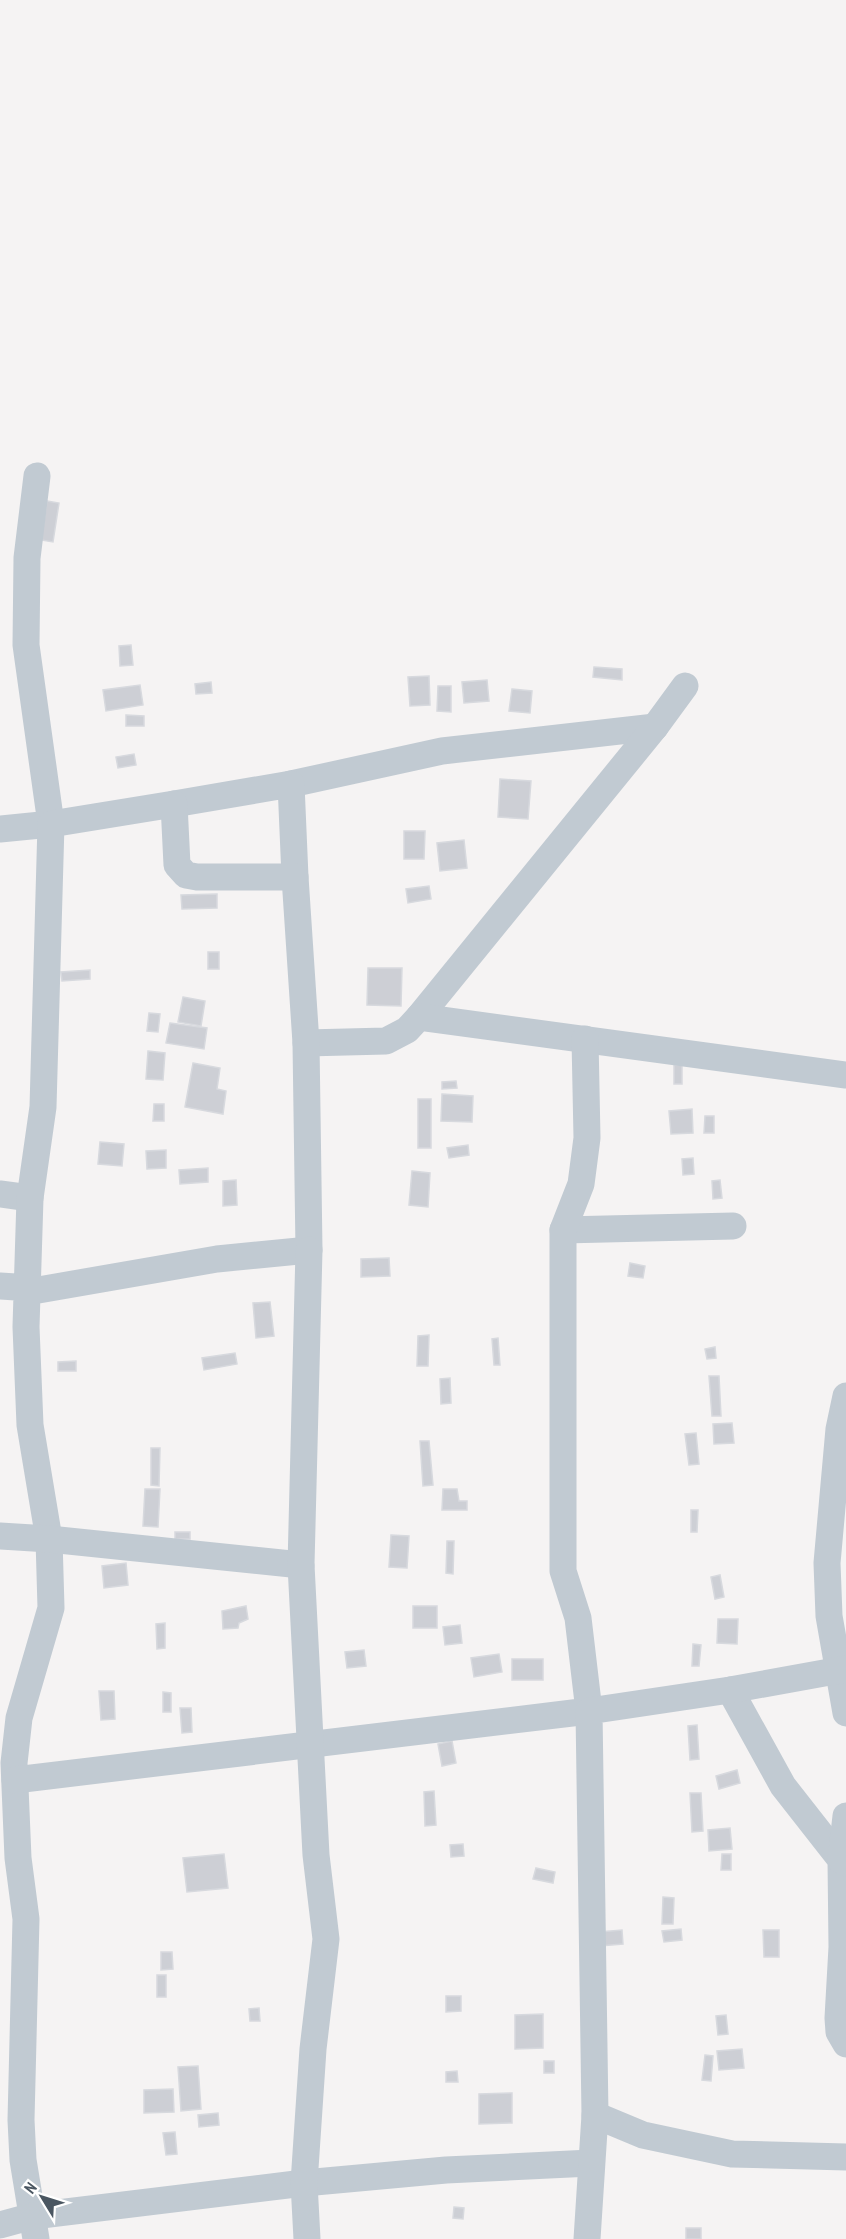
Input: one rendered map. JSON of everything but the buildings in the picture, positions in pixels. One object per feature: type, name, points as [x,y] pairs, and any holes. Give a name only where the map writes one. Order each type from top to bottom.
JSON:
[{"type":"street","points":[[35,2228],[23,2160],[21,2120],[26,1919],[10,1769],[19,1718],[51,1608],[50,1539],[30,1425],[27,1293],[30,1198],[43,1107],[51,824],[26,645],[27,558],[37,476]]},
{"type":"street","points":[[306,1043],[386,1041],[407,1030],[656,727],[685,686]]},
{"type":"street","points":[[0,829],[51,824],[291,784],[442,751],[656,727]]},
{"type":"street","points":[[291,784],[306,1043],[309,1250],[301,1565],[316,1855],[326,1939],[313,2049],[304,2183],[308,2239]]},
{"type":"street","points":[[174,804],[177,865],[186,875],[196,877],[296,877]]},
{"type":"street","points":[[419,1017],[846,1075]]},
{"type":"street","points":[[585,1039],[587,1138],[580,1184],[563,1230],[563,1571],[578,1618],[589,1712],[595,2115],[587,2239]]},
{"type":"street","points":[[0,1194],[30,1198]]},
{"type":"street","points":[[563,1230],[733,1226]]},
{"type":"street","points":[[0,1286],[16,1287],[27,1293],[217,1259],[309,1250]]},
{"type":"street","points":[[846,1396],[839,1429],[826,1563],[830,1616],[843,1669],[846,1713]]},
{"type":"street","points":[[0,1536],[50,1539],[301,1565]]},
{"type":"street","points":[[10,1769],[309,1746],[589,1712],[843,1669]]},
{"type":"street","points":[[729,1690],[783,1786],[844,1861]]},
{"type":"street","points":[[846,1816],[838,2018],[838,2032],[846,2044]]},
{"type":"street","points":[[595,2115],[643,2135],[732,2154],[846,2157]]},
{"type":"street","points":[[0,2225],[35,2228],[304,2183],[446,2170],[591,2163]]}]
